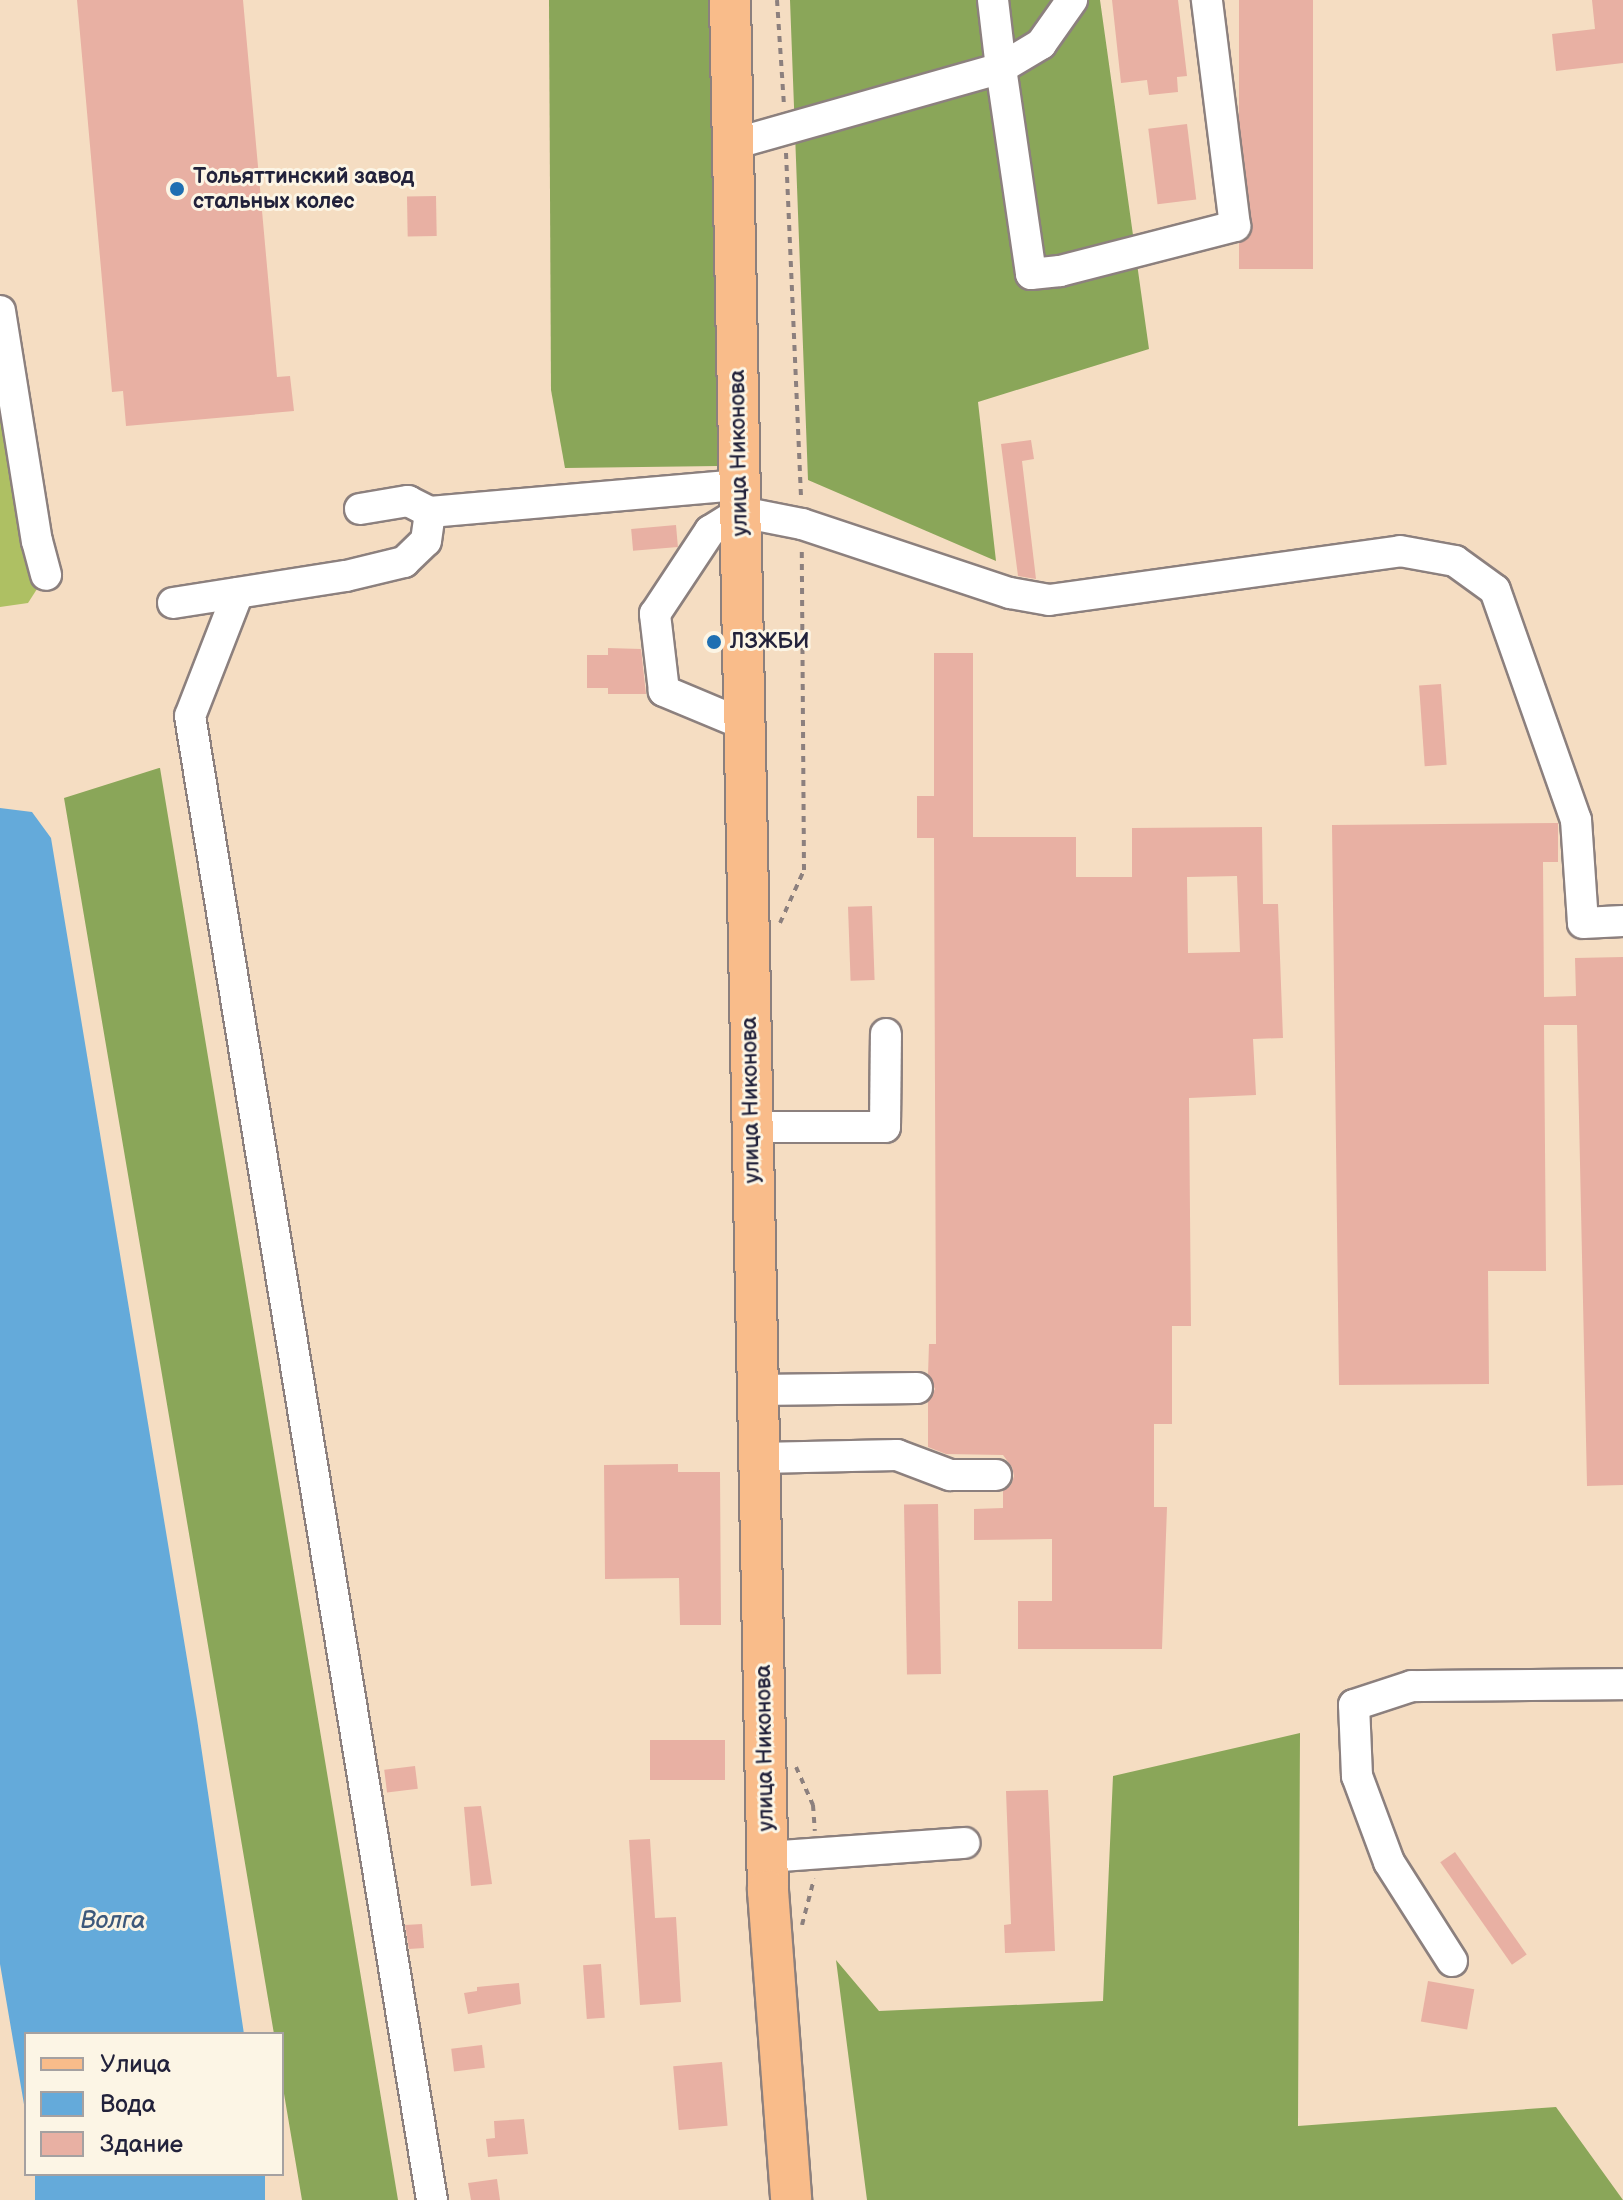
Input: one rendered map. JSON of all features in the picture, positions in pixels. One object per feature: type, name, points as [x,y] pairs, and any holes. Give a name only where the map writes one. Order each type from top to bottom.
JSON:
[{"type":"main road","name":"улица Никонова","points":[[730,0],[768,1857],[791,2200]]},
{"type":"street","points":[[993,0],[1031,274],[1060,271],[1235,226],[1207,0]]},
{"type":"street","points":[[733,144],[1001,68],[1041,44],[1072,0]]},
{"type":"street","points":[[0,311],[37,541],[46,575]]},
{"type":"street","points":[[741,498],[710,531],[655,614],[664,691],[743,724]]},
{"type":"street","points":[[360,509],[408,501],[430,512],[741,498],[802,524],[1010,593],[1049,600],[1400,551],[1455,561],[1495,590],[1500,604],[1576,820],[1583,923],[1623,921]]},
{"type":"street","points":[[173,603],[346,576],[404,562],[426,541],[430,512]]},
{"type":"street","points":[[238,593],[190,716],[432,2200]]},
{"type":"street","points":[[751,1127],[885,1127],[886,1034]]},
{"type":"street","points":[[757,1390],[917,1388]]},
{"type":"street","points":[[759,1458],[897,1455],[950,1475],[996,1475]]},
{"type":"street","points":[[1452,1961],[1389,1862],[1357,1776],[1354,1705],[1412,1686],[1623,1684]]},
{"type":"street","points":[[768,1857],[965,1843]]},
{"type":"green space","points":[[549,0],[711,0],[719,466],[565,468],[551,390]]},
{"type":"green space","points":[[790,0],[1100,0],[1149,349],[978,402],[996,561],[808,480]]},
{"type":"green space","points":[[0,296],[46,575],[28,603],[0,607]]},
{"type":"green space","points":[[160,768],[398,2200],[302,2200],[284,2094],[284,2032],[274,2032],[64,798]]},
{"type":"green space","points":[[1300,1733],[1298,2126],[1556,2107],[1623,2200],[867,2200],[836,1960],[879,2011],[1103,2001],[1113,1776]]},
{"type":"water","name":"Волга","points":[[0,808],[32,812],[51,838],[197,1719],[244,2032],[24,2032],[24,2104],[0,1964]]},
{"type":"water","points":[[35,2176],[265,2176],[265,2200],[35,2200]]},
{"type":"building","name":"Тольяттинский завод стальных колес","points":[[77,0],[243,0],[277,377],[290,376],[294,411],[126,426],[123,391],[112,392]]},
{"type":"building","points":[[1112,0],[1178,0],[1187,76],[1177,77],[1178,92],[1149,95],[1147,80],[1121,83]]},
{"type":"building","points":[[1239,0],[1313,0],[1313,269],[1239,269]]},
{"type":"building","points":[[1592,0],[1623,0],[1623,63],[1556,71],[1552,34],[1595,29]]},
{"type":"building","points":[[1187,124],[1196,199],[1158,204],[1148,129]]},
{"type":"building","points":[[436,196],[437,236],[408,237],[407,197]]},
{"type":"building","points":[[1031,440],[1034,459],[1022,461],[1036,579],[1018,576],[1001,444]]},
{"type":"building","points":[[676,525],[678,547],[633,551],[631,529]]},
{"type":"building","points":[[608,648],[641,649],[646,694],[608,694],[608,688],[587,688],[587,655],[608,655]]},
{"type":"building","points":[[934,653],[973,653],[973,837],[1076,837],[1076,877],[1132,877],[1132,828],[1262,827],[1263,904],[1278,904],[1283,1038],[1253,1039],[1256,1095],[1189,1098],[1191,1326],[1172,1326],[1172,1424],[1154,1424],[1154,1507],[1167,1507],[1162,1649],[1018,1649],[1018,1601],[1052,1601],[1052,1539],[974,1540],[974,1509],[1003,1508],[1003,1491],[1011,1485],[1014,1476],[1012,1467],[1003,1455],[946,1454],[928,1447],[928,1401],[935,1389],[928,1375],[929,1344],[936,1344],[934,838],[917,838],[917,796],[934,796]],"holes":[[[1237,876],[1240,952],[1188,953],[1187,877]]]},
{"type":"building","points":[[1441,684],[1447,765],[1425,766],[1419,686]]},
{"type":"building","points":[[1558,823],[1558,862],[1543,862],[1544,997],[1576,996],[1575,958],[1623,957],[1623,1485],[1587,1486],[1577,1025],[1544,1025],[1546,1271],[1488,1271],[1489,1384],[1339,1385],[1332,825]]},
{"type":"building","points":[[872,906],[875,980],[851,981],[848,907]]},
{"type":"building","points":[[678,1464],[678,1472],[720,1472],[721,1625],[680,1625],[679,1578],[605,1579],[604,1465]]},
{"type":"building","points":[[938,1504],[941,1674],[907,1675],[904,1505]]},
{"type":"building","points":[[650,1740],[725,1740],[725,1780],[650,1780]]},
{"type":"building","points":[[415,1766],[418,1789],[387,1793],[384,1770]]},
{"type":"building","points":[[1048,1790],[1055,1951],[1005,1953],[1004,1925],[1011,1924],[1006,1791]]},
{"type":"building","points":[[481,1806],[492,1884],[471,1886],[464,1807]]},
{"type":"building","points":[[650,1839],[655,1918],[676,1917],[681,2002],[640,2005],[629,1840]]},
{"type":"building","points":[[1455,1852],[1527,1954],[1512,1965],[1440,1862]]},
{"type":"building","points":[[422,1924],[424,1948],[409,1949],[405,1925]]},
{"type":"building","points":[[601,1964],[605,2018],[587,2019],[583,1965]]},
{"type":"building","points":[[1428,1981],[1474,1989],[1467,2030],[1421,2021]]},
{"type":"building","points":[[519,1983],[521,2004],[468,2014],[464,1993],[477,1991],[477,1987]]},
{"type":"building","points":[[482,2045],[485,2068],[454,2072],[451,2049]]},
{"type":"building","points":[[722,2062],[728,2126],[679,2130],[673,2066]]},
{"type":"building","points":[[524,2119],[528,2154],[488,2157],[486,2139],[495,2138],[494,2121]]},
{"type":"building","points":[[497,2179],[500,2200],[471,2200],[468,2183]]},
{"type":"place","name":"Тольяттинский завод стальных колес","points":[[177,189]]},
{"type":"place","name":"ЛЗЖБИ","points":[[714,642]]}]
